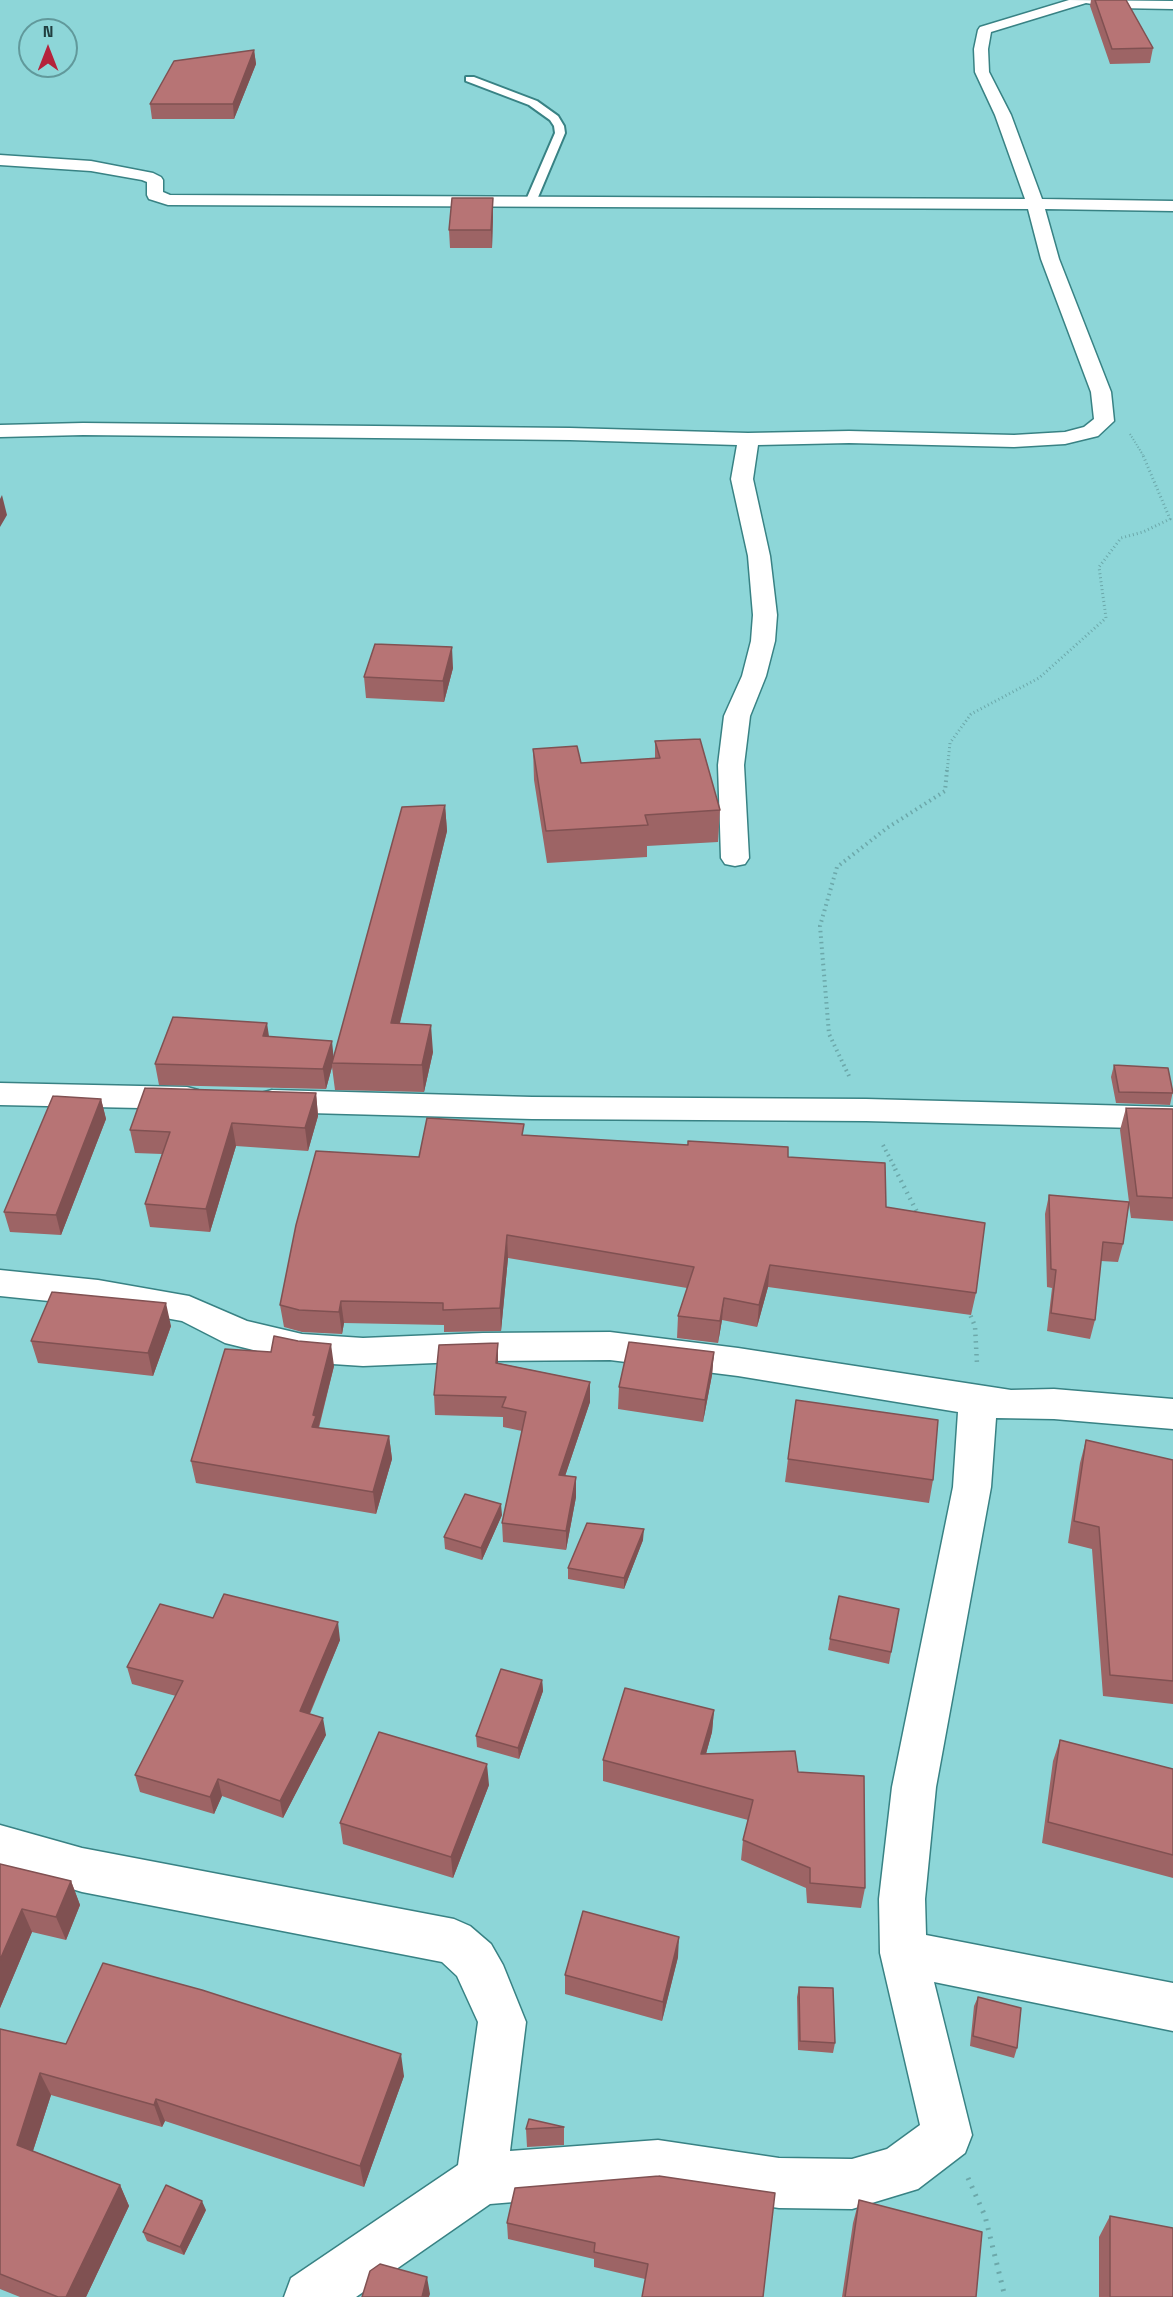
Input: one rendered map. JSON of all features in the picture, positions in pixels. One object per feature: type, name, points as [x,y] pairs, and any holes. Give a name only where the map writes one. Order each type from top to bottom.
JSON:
[{"type":"street","points":[[0,431],[83,429],[558,434],[748,439],[849,437],[1014,441],[1065,438],[1091,432],[1104,421],[1101,392],[1050,259],[1026,173],[1003,115],[982,72],[981,49],[985,30],[1083,0]]},
{"type":"street","points":[[1088,0],[1116,4],[1173,5]]},
{"type":"street","points":[[0,160],[91,166],[147,176],[155,180],[155,195],[168,200],[532,200],[1173,206]]},
{"type":"street","points":[[735,858],[731,765],[737,716],[754,676],[763,640],[765,615],[759,556],[742,479],[748,439]]},
{"type":"street","points":[[0,1094],[532,1108],[866,1110],[1126,1119],[1173,1118]]},
{"type":"street","points":[[0,1283],[98,1293],[189,1309],[238,1333],[302,1348],[363,1352],[483,1347],[610,1346],[738,1362],[1011,1405],[1054,1404],[1173,1414]]},
{"type":"street","points":[[310,2297],[406,2234],[481,2179],[658,2165],[779,2183],[852,2184],[900,2171],[947,2134],[903,1953],[902,1899],[914,1786],[972,1487],[978,1401]]},
{"type":"street","points":[[0,1846],[82,1869],[454,1942],[474,1960],[486,1982],[502,2022],[481,2179]]},
{"type":"street","points":[[903,1953],[1173,2007]]},
{"type":"lane","points":[[470,79],[533,103],[554,118],[559,126],[560,133],[532,200]]},
{"type":"path","points":[[924,1225],[829,1034],[820,926],[837,867],[887,828],[945,791],[950,743],[971,714],[1039,678],[1106,618],[1099,567],[1121,538],[1143,532],[1170,519],[1142,450],[1101,392]]},
{"type":"path","points":[[965,1305],[975,1326],[978,1401]]},
{"type":"path","points":[[947,2134],[985,2216],[1005,2297]]},
{"type":"building","points":[[1095,0],[1126,0],[1153,48],[1112,49]]},
{"type":"building","points":[[254,50],[233,104],[150,104],[174,61]]},
{"type":"building","points":[[452,198],[493,198],[491,230],[449,230]]},
{"type":"building","points":[[375,644],[452,647],[443,681],[364,677]]},
{"type":"building","points":[[700,739],[720,810],[645,815],[648,825],[546,831],[533,749],[577,746],[581,763],[660,758],[655,741]]},
{"type":"building","points":[[445,805],[391,1023],[431,1025],[422,1065],[332,1063],[402,807]]},
{"type":"building","points":[[173,1017],[267,1023],[263,1036],[332,1041],[323,1069],[155,1064]]},
{"type":"building","points":[[1114,1065],[1168,1068],[1173,1093],[1119,1092]]},
{"type":"building","points":[[145,1088],[316,1093],[305,1128],[232,1123],[206,1209],[145,1204],[170,1132],[130,1130]]},
{"type":"building","points":[[53,1096],[101,1099],[56,1215],[4,1212]]},
{"type":"building","points":[[1126,1108],[1173,1109],[1173,1198],[1137,1196]]},
{"type":"building","points":[[427,1118],[524,1124],[522,1135],[688,1145],[688,1141],[788,1147],[788,1157],[885,1163],[886,1207],[985,1223],[976,1293],[770,1265],[759,1305],[724,1298],[720,1321],[678,1316],[694,1267],[507,1235],[500,1308],[443,1310],[443,1303],[341,1301],[339,1312],[299,1310],[280,1305],[296,1225],[316,1151],[419,1157]]},
{"type":"building","points":[[1049,1195],[1129,1202],[1123,1244],[1103,1242],[1095,1320],[1051,1313],[1056,1270],[1051,1269]]},
{"type":"building","points":[[52,1292],[166,1303],[148,1353],[31,1341]]},
{"type":"building","points":[[274,1336],[331,1344],[312,1427],[389,1436],[373,1492],[191,1461],[225,1349],[271,1352]]},
{"type":"building","points":[[629,1342],[714,1352],[705,1400],[619,1387]]},
{"type":"building","points":[[498,1343],[496,1363],[590,1382],[559,1475],[576,1477],[566,1531],[502,1523],[526,1412],[502,1407],[506,1397],[434,1395],[439,1345]]},
{"type":"building","points":[[796,1400],[938,1420],[933,1480],[788,1459]]},
{"type":"building","points":[[1086,1440],[1173,1460],[1173,1681],[1110,1675],[1099,1527],[1074,1521]]},
{"type":"building","points":[[465,1494],[501,1504],[481,1548],[444,1537]]},
{"type":"building","points":[[587,1523],[644,1529],[624,1578],[568,1568]]},
{"type":"building","points":[[224,1594],[338,1622],[300,1711],[323,1718],[280,1801],[218,1779],[210,1797],[135,1775],[183,1681],[127,1667],[160,1604],[213,1618]]},
{"type":"building","points":[[839,1596],[899,1609],[891,1652],[830,1639]]},
{"type":"building","points":[[501,1669],[542,1680],[518,1748],[476,1736]]},
{"type":"building","points":[[625,1688],[714,1710],[701,1754],[795,1751],[798,1772],[864,1776],[865,1888],[810,1883],[810,1868],[743,1840],[753,1800],[603,1760]]},
{"type":"building","points":[[379,1732],[487,1764],[451,1857],[340,1823]]},
{"type":"building","points":[[1060,1740],[1173,1769],[1173,1855],[1048,1822]]},
{"type":"building","points":[[0,1864],[71,1881],[56,1917],[22,1909],[0,1960]]},
{"type":"building","points":[[583,1911],[679,1937],[663,2002],[565,1975]]},
{"type":"building","points":[[103,1963],[202,1990],[401,2054],[360,2166],[156,2099],[154,2105],[40,2073],[17,2145],[120,2185],[66,2297],[58,2297],[0,2274],[0,2029],[66,2044]]},
{"type":"building","points":[[799,1987],[833,1988],[835,2043],[800,2041]]},
{"type":"building","points":[[978,1997],[1021,2008],[1017,2048],[973,2036]]},
{"type":"building","points":[[529,2119],[564,2127],[526,2129]]},
{"type":"building","points":[[659,2176],[775,2193],[763,2297],[642,2297],[648,2264],[594,2252],[595,2243],[507,2223],[515,2188]]},
{"type":"building","points":[[166,2185],[202,2201],[180,2247],[143,2232]]},
{"type":"building","points":[[859,2200],[982,2232],[976,2297],[845,2297]]},
{"type":"building","points":[[1110,2216],[1173,2228],[1173,2297],[1110,2297]]},
{"type":"building","points":[[380,2264],[427,2277],[422,2297],[362,2297],[370,2271]]}]
